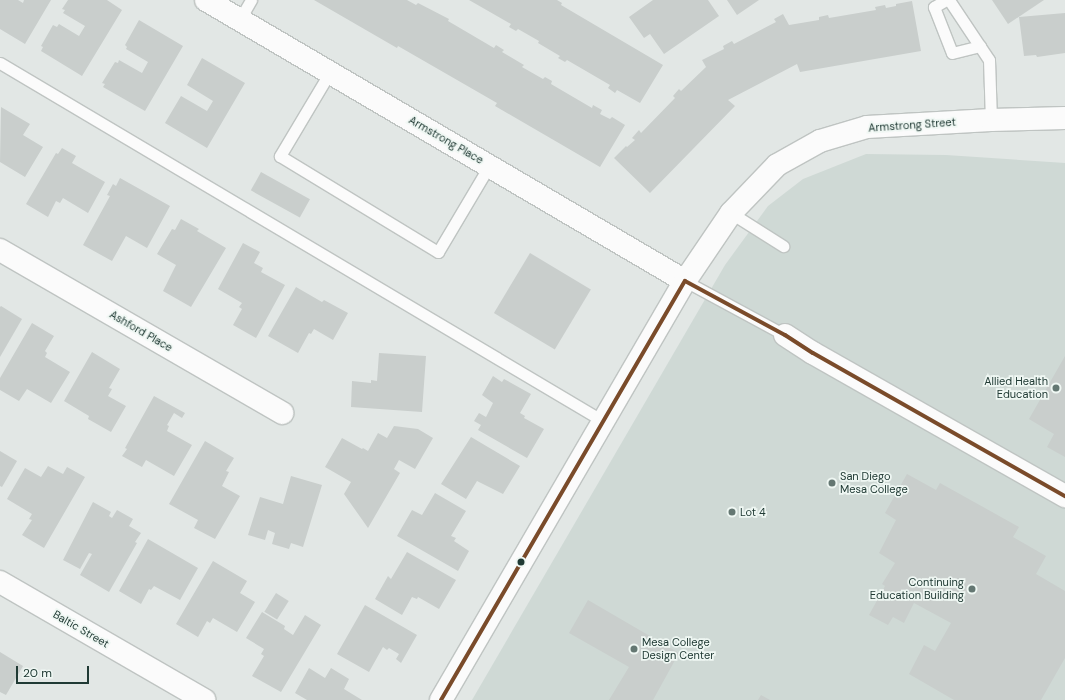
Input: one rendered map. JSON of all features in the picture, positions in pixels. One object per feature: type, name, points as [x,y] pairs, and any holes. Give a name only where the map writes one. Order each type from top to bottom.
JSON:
[{"type":"street","name":"Armstrong Place","points":[[206,0],[685,281]]},
{"type":"street","name":"Armstrong Street","points":[[441,700],[685,281],[731,213],[777,165],[820,141],[867,127],[991,120],[1065,118]]},
{"type":"street","name":"Ashford Place","points":[[0,250],[282,413]]},
{"type":"street","points":[[784,335],[813,354],[1065,496]]},
{"type":"street","name":"Baltic Street","points":[[0,582],[204,700]]},
{"type":"lane","points":[[240,19],[251,0]]},
{"type":"lane","points":[[980,46],[952,52],[934,7],[947,0],[980,46],[989,60],[991,120]]},
{"type":"lane","points":[[0,63],[604,421]]},
{"type":"lane","points":[[330,72],[280,156],[438,252],[489,166]]},
{"type":"lane","points":[[731,213],[784,246]]},
{"type":"lane","points":[[685,281],[784,335]]},
{"type":"shaded area","name":"San Diego Mesa College","points":[[866,154],[946,155],[1065,163],[1065,700],[472,700],[725,265],[768,206],[803,179]]},
{"type":"building","points":[[0,0],[18,0],[23,3],[24,0],[51,0],[25,44],[0,29]]},
{"type":"building","points":[[68,0],[107,0],[122,10],[82,76],[41,51],[43,47],[41,46],[53,25],[57,27],[59,24],[79,36],[85,26],[63,13],[65,10],[62,9]]},
{"type":"building","points":[[314,0],[407,0],[416,5],[418,3],[449,19],[448,21],[494,48],[496,45],[504,50],[502,52],[524,65],[522,67],[543,79],[545,77],[552,81],[551,84],[592,108],[593,105],[602,110],[600,114],[610,119],[612,117],[625,125],[600,167],[495,106],[497,103]]},
{"type":"building","points":[[469,0],[557,0],[562,3],[561,5],[663,65],[640,103],[617,90],[615,93],[608,88],[610,85],[567,60],[565,62],[558,58],[560,56],[538,43],[539,41],[518,29],[516,31],[509,27],[511,24]]},
{"type":"building","points":[[653,0],[708,0],[719,16],[664,54],[650,34],[644,38],[629,17]]},
{"type":"building","points":[[727,0],[759,0],[737,15]]},
{"type":"building","points":[[992,0],[1044,0],[1008,24]]},
{"type":"building","points":[[912,1],[921,51],[800,72],[797,64],[728,100],[735,106],[650,193],[614,158],[626,146],[627,147],[635,140],[632,138],[639,130],[641,133],[675,98],[673,96],[679,89],[681,91],[706,67],[702,60],[724,49],[723,46],[732,41],[734,44],[776,22],[774,19],[783,14],[789,25],[819,20],[819,17],[828,15],[829,18],[876,10],[875,7],[885,5],[886,8],[896,6],[896,4]]},
{"type":"building","points":[[1065,13],[1065,53],[1037,57],[1036,55],[1024,56],[1019,17]]},
{"type":"building","points":[[139,20],[183,46],[145,111],[103,87],[105,84],[102,83],[115,62],[118,63],[119,60],[142,73],[148,62],[126,49],[127,47],[125,45]]},
{"type":"building","points":[[202,58],[245,83],[207,148],[165,123],[181,96],[207,111],[213,101],[187,85]]},
{"type":"building","points":[[1,107],[30,124],[23,135],[43,147],[25,177],[0,162]]},
{"type":"building","points":[[62,148],[76,156],[72,163],[105,182],[88,213],[63,198],[60,203],[56,201],[48,217],[26,204],[56,153],[58,154]]},
{"type":"building","points":[[261,172],[310,199],[300,218],[251,190]]},
{"type":"building","points":[[120,178],[170,206],[147,248],[126,236],[112,261],[83,245],[110,196],[107,195],[113,184],[116,186]]},
{"type":"building","points":[[181,219],[199,229],[197,231],[226,248],[191,307],[163,291],[176,265],[157,254],[172,229],[175,230]]},
{"type":"building","points":[[243,243],[260,252],[254,263],[263,268],[261,272],[285,285],[256,338],[233,325],[242,309],[239,307],[242,303],[218,289]]},
{"type":"building","points":[[530,253],[591,290],[555,350],[494,313]]},
{"type":"building","points":[[296,287],[322,302],[324,300],[348,313],[333,340],[314,329],[311,334],[309,333],[298,353],[268,336]]},
{"type":"building","points":[[1,306],[22,319],[0,357],[0,307]]},
{"type":"building","points":[[32,323],[54,336],[45,351],[47,353],[45,357],[70,372],[51,403],[27,389],[19,401],[0,390],[0,378]]},
{"type":"building","points":[[92,352],[120,369],[109,388],[112,389],[108,396],[126,406],[111,432],[88,419],[89,416],[64,401]]},
{"type":"building","points":[[379,353],[426,356],[422,412],[351,407],[352,381],[371,383],[371,380],[377,381]]},
{"type":"building","name":"Allied Health Education","points":[[1065,356],[1065,457],[1047,447],[1054,434],[1029,419]]},
{"type":"building","points":[[493,376],[502,382],[504,379],[531,394],[520,413],[525,416],[524,418],[544,429],[527,458],[478,430],[481,425],[474,421],[479,413],[486,417],[493,403],[482,395]]},
{"type":"building","points":[[154,396],[185,413],[182,418],[174,413],[167,425],[169,426],[167,431],[192,445],[174,476],[146,460],[142,467],[122,456]]},
{"type":"building","points":[[394,426],[418,429],[433,438],[415,469],[399,460],[394,469],[400,473],[368,528],[344,494],[351,482],[325,467],[342,438],[368,451],[378,433],[387,438]]},
{"type":"building","points":[[471,437],[520,466],[503,494],[477,481],[466,499],[441,484]]},
{"type":"building","points":[[205,441],[234,458],[226,471],[229,472],[222,486],[240,496],[215,539],[194,528],[198,520],[169,504]]},
{"type":"building","points":[[0,451],[17,461],[2,487],[0,486]]},
{"type":"building","points":[[48,466],[63,474],[67,467],[85,477],[44,548],[22,535],[32,520],[29,519],[32,514],[7,499],[25,468],[41,477]]},
{"type":"building","name":"Continuing Education Building","points":[[907,474],[936,490],[940,483],[1019,527],[1013,537],[1046,556],[1036,574],[1065,591],[1065,658],[1041,700],[954,700],[909,674],[924,645],[935,651],[951,623],[914,603],[904,623],[893,617],[888,625],[869,615],[885,586],[882,584],[895,563],[879,553],[896,520],[885,513]]},
{"type":"building","points":[[291,476],[322,485],[303,547],[291,543],[289,549],[272,544],[275,533],[268,530],[265,540],[248,535],[260,497],[283,504]]},
{"type":"building","points":[[435,493],[466,511],[451,536],[456,538],[454,541],[469,551],[458,571],[397,536],[412,510],[422,515]]},
{"type":"building","points":[[93,502],[111,512],[109,516],[112,518],[117,510],[133,519],[129,526],[141,533],[135,542],[137,543],[109,592],[80,575],[92,554],[89,553],[80,569],[63,560]]},
{"type":"building","points":[[148,539],[198,568],[180,600],[154,586],[151,590],[149,589],[141,604],[119,591]]},
{"type":"building","points":[[407,552],[456,580],[439,609],[418,597],[417,599],[412,597],[402,615],[375,599],[388,576],[391,579]]},
{"type":"building","points":[[213,561],[247,581],[240,593],[255,602],[237,632],[213,618],[210,623],[207,621],[198,637],[176,624]]},
{"type":"building","points":[[276,593],[289,601],[277,620],[264,612]]},
{"type":"building","name":"Mesa College Design Center","points":[[588,600],[679,653],[653,700],[609,700],[629,667],[569,633]]},
{"type":"building","points":[[365,605],[417,635],[401,663],[396,659],[399,654],[389,648],[387,650],[383,647],[369,672],[337,654]]},
{"type":"building","points":[[262,612],[285,626],[284,629],[293,635],[305,615],[321,625],[281,692],[252,676],[264,656],[261,654],[264,649],[246,638]]},
{"type":"building","points":[[0,652],[23,666],[6,695],[0,692]]},
{"type":"building","points":[[309,668],[325,678],[331,668],[349,679],[344,689],[362,700],[307,700],[295,693]]},
{"type":"building","points":[[761,695],[770,700],[758,700]]},
{"type":"transit line","points":[[685,281],[785,335],[813,353],[1065,496]]},
{"type":"transit line","points":[[441,700],[685,281]]},
{"type":"place","name":"Allied Health Education","points":[[1056,388]]},
{"type":"place","name":"San Diego Mesa College","points":[[832,483]]},
{"type":"place","name":"Lot 4","points":[[732,512]]},
{"type":"place","name":"Continuing Education Building","points":[[972,589]]},
{"type":"place","name":"Mesa College Design Center","points":[[634,649]]}]
